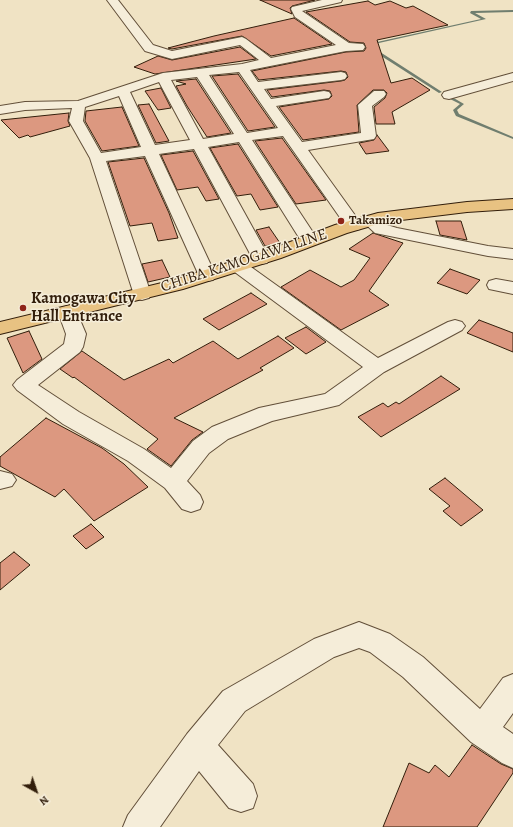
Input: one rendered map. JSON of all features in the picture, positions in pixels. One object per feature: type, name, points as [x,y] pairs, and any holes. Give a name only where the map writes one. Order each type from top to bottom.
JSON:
[{"type":"main road","name":"CHIBA KAMOGAWA LINE","points":[[0,328],[142,294],[207,276],[362,223],[416,212],[513,204]]},
{"type":"street","points":[[112,0],[148,48],[172,55],[242,42],[269,62]]},
{"type":"street","points":[[337,0],[296,9],[299,15],[346,47]]},
{"type":"street","points":[[0,110],[25,106],[66,104],[79,105],[123,92],[163,77],[202,74],[211,71],[242,68],[346,47],[359,47]]},
{"type":"street","points":[[242,68],[299,147],[362,223],[397,234],[488,251],[513,254]]},
{"type":"street","points":[[202,74],[309,240]]},
{"type":"street","points":[[255,86],[341,76]]},
{"type":"street","points":[[163,77],[262,258]]},
{"type":"street","points":[[449,96],[513,77]]},
{"type":"street","points":[[123,92],[207,276]]},
{"type":"street","points":[[299,147],[369,136],[365,105],[379,94]]},
{"type":"street","points":[[268,104],[324,95]]},
{"type":"street","points":[[79,105],[76,121],[97,158],[142,294]]},
{"type":"street","points":[[97,158],[288,131]]},
{"type":"street","points":[[238,266],[377,367]]},
{"type":"street","points":[[68,312],[76,334],[73,347],[24,386],[71,418],[136,455],[173,482],[191,502]]},
{"type":"street","points":[[173,482],[201,446],[220,433],[267,414],[332,400],[377,367],[455,326]]},
{"type":"street","points":[[140,827],[198,745],[234,701],[324,648],[359,635],[380,643],[414,667],[482,731],[513,752]]},
{"type":"street","points":[[482,731],[513,688]]},
{"type":"street","points":[[198,745],[241,796]]},
{"type":"building","points":[[260,0],[315,0],[292,6],[290,8],[292,14]]},
{"type":"building","points":[[368,1],[375,5],[390,1],[406,8],[413,6],[448,25],[377,40],[391,83],[412,78],[430,90],[392,112],[395,124],[376,124],[374,107],[385,98],[387,93],[384,90],[373,90],[357,105],[359,132],[303,140],[279,107],[329,99],[332,96],[330,91],[324,90],[272,97],[267,90],[341,81],[348,77],[346,72],[341,71],[259,80],[252,71],[346,52],[364,51],[366,48],[364,43],[350,42],[306,12]]},
{"type":"building","points":[[294,18],[332,44],[271,56],[242,36],[172,49],[168,48],[214,36]]},
{"type":"building","points":[[240,47],[256,59],[155,74],[134,67],[158,56],[172,60]]},
{"type":"building","points":[[238,74],[275,127],[248,131],[212,76]]},
{"type":"building","points":[[196,79],[231,133],[207,137],[176,86],[186,84],[176,81]]},
{"type":"building","points":[[161,88],[171,108],[158,110],[145,91]]},
{"type":"building","points":[[149,104],[169,141],[156,143],[138,105]]},
{"type":"building","points":[[122,107],[139,146],[102,151],[85,121],[86,111]]},
{"type":"building","points":[[69,113],[68,121],[70,126],[30,137],[28,135],[19,138],[1,120]]},
{"type":"building","points":[[377,135],[389,151],[366,154],[359,143],[374,140]]},
{"type":"building","points":[[282,138],[326,200],[296,204],[255,141]]},
{"type":"building","points":[[238,144],[278,207],[260,210],[251,194],[237,196],[210,148]]},
{"type":"building","points":[[193,151],[219,199],[206,201],[198,187],[177,190],[161,155]]},
{"type":"building","points":[[144,158],[169,213],[178,238],[158,241],[152,223],[130,226],[108,162]]},
{"type":"building","points":[[436,221],[461,221],[467,240],[440,235]]},
{"type":"building","points":[[269,227],[280,243],[265,246],[256,230]]},
{"type":"building","points":[[373,233],[403,243],[369,291],[389,305],[341,330],[281,287],[310,270],[341,287],[354,280],[370,258],[349,249]]},
{"type":"building","points":[[162,260],[170,277],[148,282],[142,264]]},
{"type":"building","points":[[450,269],[480,280],[467,294],[437,283]]},
{"type":"building","points":[[251,293],[267,304],[219,330],[203,319]]},
{"type":"building","points":[[479,320],[513,333],[513,352],[467,333]]},
{"type":"building","points":[[306,327],[326,342],[306,354],[285,338]]},
{"type":"building","points":[[29,331],[42,359],[23,373],[7,338]]},
{"type":"building","points":[[278,336],[294,348],[260,368],[263,370],[174,418],[203,432],[192,440],[171,466],[147,449],[158,439],[74,377],[73,378],[60,369],[82,351],[124,380],[169,359],[173,363],[213,341],[238,359]]},
{"type":"building","points":[[441,376],[460,389],[381,437],[358,417],[383,403],[388,407],[396,402],[399,404]]},
{"type":"building","points":[[46,418],[102,448],[124,464],[148,487],[94,521],[64,489],[55,497],[0,466],[0,457]]},
{"type":"building","points":[[445,478],[483,510],[461,526],[443,511],[450,506],[429,489]]},
{"type":"building","points":[[91,524],[104,537],[86,549],[73,536]]},
{"type":"building","points":[[14,552],[30,565],[0,590],[0,563]]},
{"type":"building","points":[[472,745],[501,764],[513,769],[513,773],[477,827],[383,827],[409,763],[429,773],[435,765],[449,777]]},
{"type":"waterway","points":[[370,44],[484,19],[471,12],[513,11]]},
{"type":"waterway","points":[[376,51],[440,92]]},
{"type":"waterway","points":[[451,98],[462,104],[455,110],[457,115],[513,138]]},
{"type":"place","name":"Takamizo","points":[[341,221]]},
{"type":"place","name":"Kamogawa City Hall Entrance","points":[[23,308]]}]
